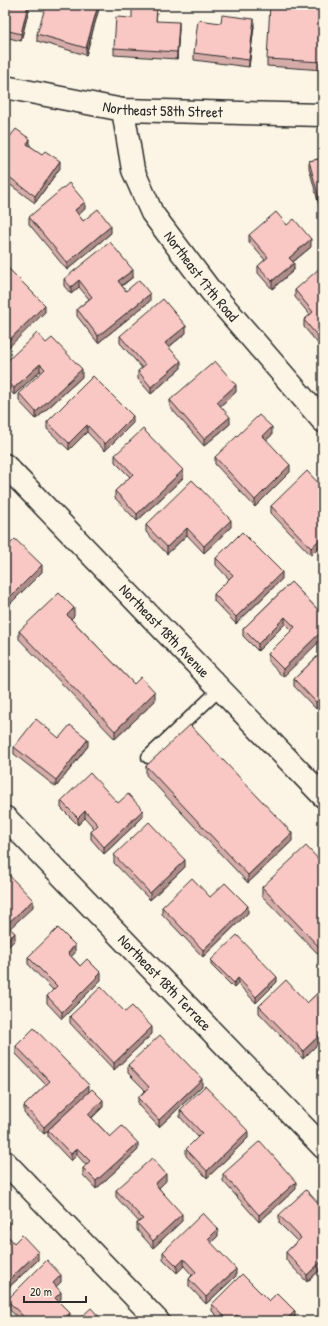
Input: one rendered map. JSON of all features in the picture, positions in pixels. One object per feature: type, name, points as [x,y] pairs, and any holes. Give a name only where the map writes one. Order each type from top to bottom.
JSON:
[{"type":"street","name":"Northeast 58th Street","points":[[5,87],[123,110],[323,115]]},
{"type":"street","name":"Northeast 17th Road","points":[[123,110],[133,170],[152,213],[210,290],[323,421]]},
{"type":"street","name":"Northeast 18th Avenue","points":[[5,465],[323,796]]},
{"type":"street","name":"Northeast 18th Terrace","points":[[6,819],[323,1146]]},
{"type":"street","points":[[5,1162],[158,1321]]},
{"type":"lane","points":[[148,757],[220,689]]},
{"type":"building","points":[[5,5],[28,5],[21,34],[5,30]]},
{"type":"building","points":[[46,5],[98,5],[86,48],[37,34]]},
{"type":"building","points":[[132,5],[157,6],[156,21],[179,22],[177,52],[114,48],[116,17],[132,18]]},
{"type":"building","points":[[270,5],[323,9],[323,62],[267,59]]},
{"type":"building","points":[[222,15],[254,19],[249,60],[194,53],[198,20],[221,23]]},
{"type":"building","points":[[16,129],[30,139],[27,144],[42,154],[45,151],[60,161],[35,196],[5,174],[5,143]]},
{"type":"building","points":[[323,158],[323,213],[309,161]]},
{"type":"building","points":[[69,183],[85,202],[75,210],[83,221],[98,209],[111,226],[67,263],[29,217]]},
{"type":"building","points":[[276,212],[287,225],[294,219],[311,239],[289,258],[294,263],[272,281],[258,266],[268,257],[249,235]]},
{"type":"building","points":[[110,242],[133,270],[118,281],[126,291],[139,280],[150,294],[98,336],[77,309],[92,297],[79,280],[71,287],[64,279]]},
{"type":"building","points":[[5,265],[45,305],[5,344]]},
{"type":"building","points":[[321,267],[323,270],[323,336],[320,339],[304,320],[313,312],[295,290]]},
{"type":"building","points":[[163,299],[186,326],[165,343],[181,361],[151,387],[138,371],[145,365],[120,336]]},
{"type":"building","points":[[37,333],[46,343],[52,338],[82,369],[36,412],[19,393],[45,369],[40,364],[14,388],[5,378],[5,363]]},
{"type":"building","points":[[215,361],[236,385],[217,402],[230,417],[204,439],[170,400]]},
{"type":"building","points":[[93,376],[133,416],[105,444],[87,425],[69,443],[47,422]]},
{"type":"building","points":[[259,415],[272,427],[263,436],[290,465],[255,500],[215,457]]},
{"type":"building","points":[[143,429],[183,470],[137,514],[115,491],[133,474],[115,455]]},
{"type":"building","points":[[307,471],[323,488],[323,528],[321,530],[323,532],[323,536],[311,548],[271,506]]},
{"type":"building","points":[[192,480],[231,520],[204,546],[187,528],[167,547],[146,525]]},
{"type":"building","points":[[242,532],[282,572],[236,617],[214,594],[233,575],[216,558]]},
{"type":"building","points":[[15,539],[42,565],[5,602],[5,549]]},
{"type":"building","points":[[291,582],[323,615],[323,630],[283,669],[268,654],[295,627],[285,617],[258,644],[243,629]]},
{"type":"building","points":[[59,593],[74,608],[67,615],[134,684],[141,677],[155,692],[115,731],[19,631]]},
{"type":"building","points":[[323,651],[323,696],[316,702],[294,679]]},
{"type":"building","points":[[36,719],[59,738],[70,725],[88,739],[56,780],[14,747]]},
{"type":"building","points":[[190,725],[292,833],[248,875],[146,766]]},
{"type":"building","points":[[90,773],[118,803],[128,794],[143,810],[104,847],[91,832],[98,825],[85,811],[78,818],[61,801]]},
{"type":"building","points":[[149,822],[185,860],[150,893],[114,855]]},
{"type":"building","points":[[306,846],[323,864],[323,951],[262,887]]},
{"type":"building","points":[[5,871],[33,900],[6,925],[15,933],[5,943]]},
{"type":"building","points":[[192,878],[210,897],[225,883],[248,906],[203,950],[162,907]]},
{"type":"building","points":[[58,928],[75,945],[68,953],[80,966],[87,959],[101,973],[62,1012],[47,996],[57,986],[28,957]]},
{"type":"building","points":[[237,935],[277,977],[256,997],[238,978],[234,983],[211,960]]},
{"type":"building","points":[[286,980],[307,1003],[323,988],[323,1032],[303,1051],[259,1006]]},
{"type":"building","points":[[101,987],[125,1012],[132,1006],[152,1027],[114,1063],[70,1016]]},
{"type":"building","points":[[34,1028],[89,1085],[44,1127],[24,1106],[50,1081],[16,1046]]},
{"type":"building","points":[[160,1035],[202,1079],[159,1120],[138,1098],[149,1087],[128,1065]]},
{"type":"building","points":[[323,1066],[323,1074],[319,1070]]},
{"type":"building","points":[[205,1086],[248,1131],[207,1171],[186,1149],[202,1133],[180,1110]]},
{"type":"building","points":[[92,1089],[103,1100],[88,1114],[110,1137],[122,1126],[138,1143],[96,1181],[83,1168],[90,1161],[77,1148],[71,1154],[48,1130]]},
{"type":"building","points":[[260,1141],[296,1182],[259,1215],[223,1174]]},
{"type":"building","points":[[152,1158],[166,1174],[155,1184],[182,1214],[153,1241],[137,1223],[143,1219],[116,1190]]},
{"type":"building","points":[[306,1190],[323,1208],[323,1260],[307,1275],[286,1252],[301,1238],[279,1215]]},
{"type":"building","points":[[203,1213],[218,1229],[208,1239],[236,1269],[206,1297],[189,1279],[196,1272],[184,1259],[177,1266],[163,1252]]},
{"type":"building","points":[[5,1218],[9,1222],[5,1226]]},
{"type":"building","points":[[5,1233],[14,1243],[22,1235],[38,1252],[8,1281],[5,1278]]},
{"type":"building","points":[[47,1260],[61,1275],[53,1283],[61,1292],[55,1298],[70,1313],[61,1321],[28,1321],[7,1300]]},
{"type":"building","points":[[242,1274],[269,1301],[277,1293],[295,1311],[285,1321],[243,1321],[237,1315],[229,1321],[212,1304]]},
{"type":"building","points":[[91,1308],[103,1321],[77,1321]]}]
